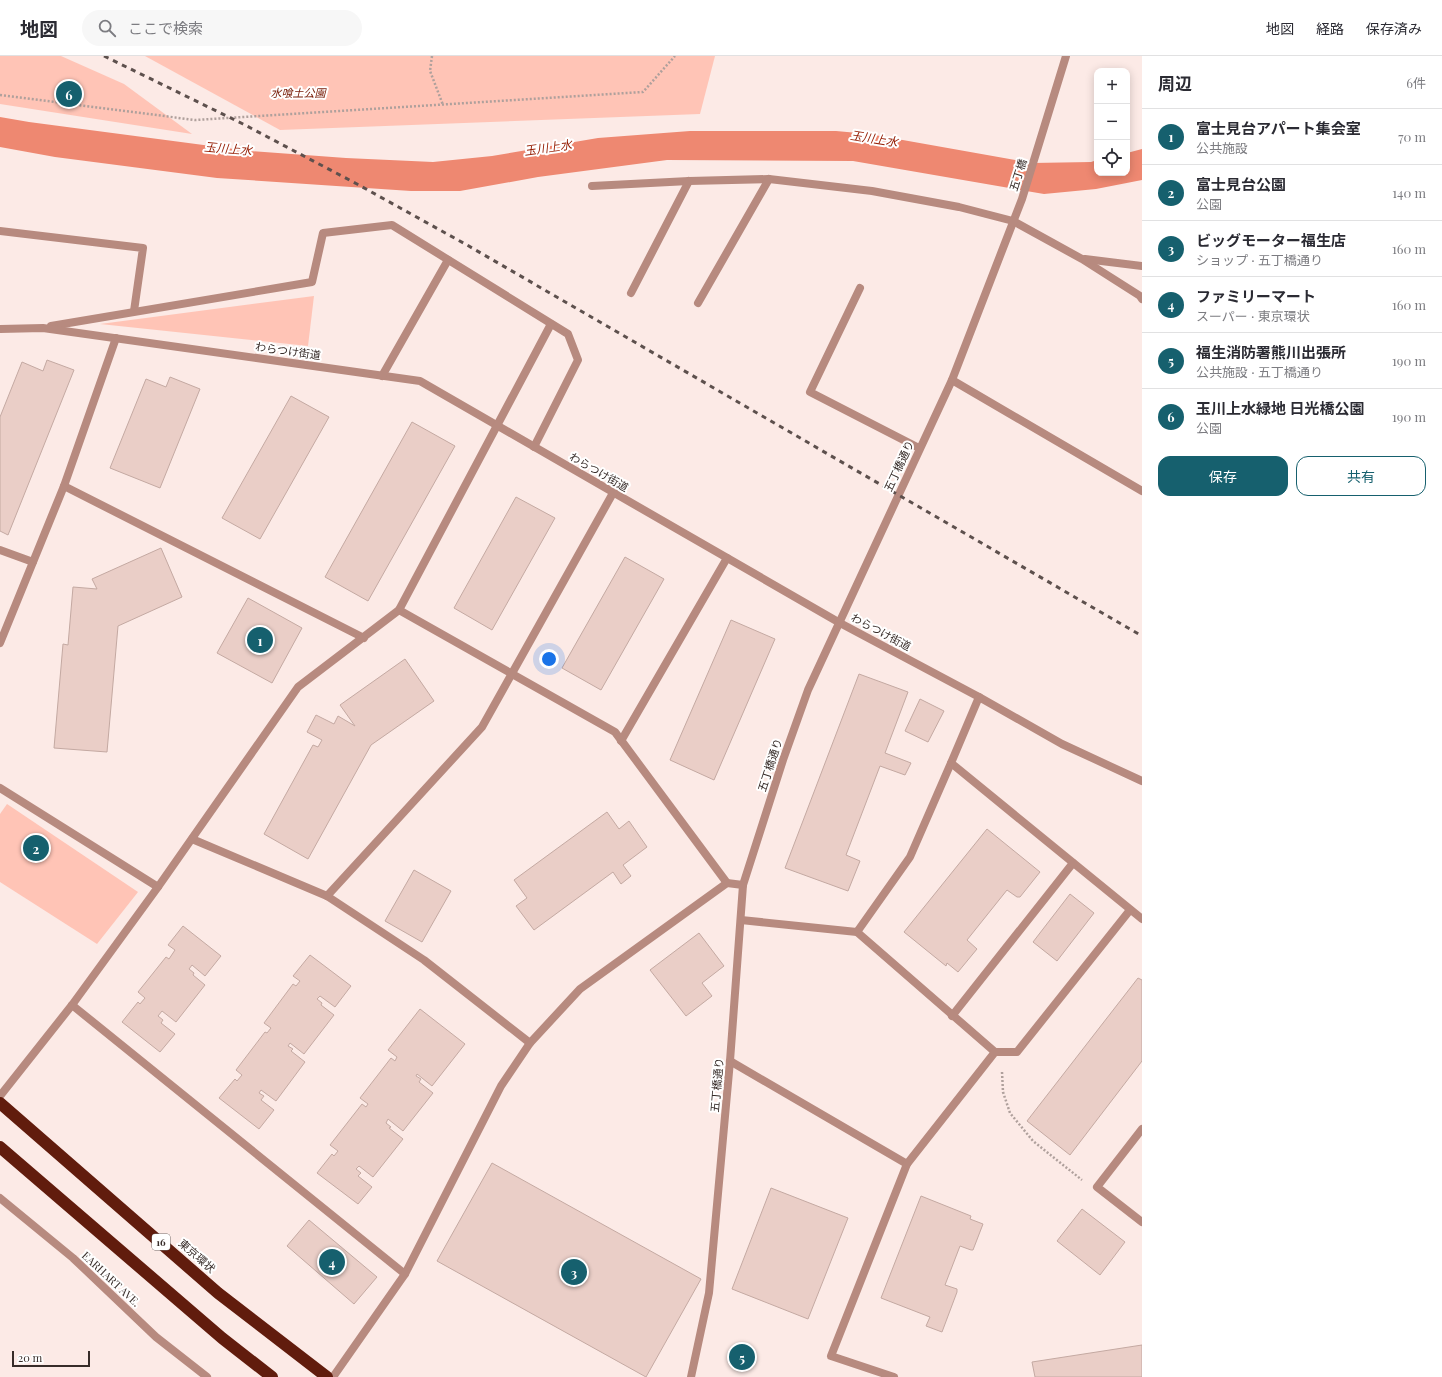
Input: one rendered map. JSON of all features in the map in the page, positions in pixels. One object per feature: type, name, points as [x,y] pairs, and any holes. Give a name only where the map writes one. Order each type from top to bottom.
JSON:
[{"type":"highway","name":"東京環状","points":[[0,1102],[218,1293],[327,1377]]},
{"type":"highway","points":[[0,1147],[216,1333],[272,1377]]},
{"type":"street","name":"五丁橋","points":[[1022,199],[1066,56]]},
{"type":"street","points":[[698,303],[769,179]]},
{"type":"street","points":[[592,186],[769,179],[872,191],[959,207],[1013,221],[1082,259],[1140,296],[1142,299]]},
{"type":"street","points":[[631,293],[689,181]]},
{"type":"street","name":"五丁橋通り","points":[[691,1377],[709,1293],[730,1061],[743,885],[783,760],[808,690],[919,448],[952,380],[1022,199]]},
{"type":"street","points":[[43,328],[134,311],[312,282],[323,232],[392,225],[568,334],[578,360],[534,447]]},
{"type":"street","points":[[0,231],[143,248],[134,311]]},
{"type":"street","points":[[1082,259],[1142,266]]},
{"type":"street","points":[[382,376],[448,260]]},
{"type":"street","points":[[860,288],[810,392],[919,448]]},
{"type":"street","points":[[0,1096],[72,1005],[158,888],[298,687],[400,610],[551,324]]},
{"type":"street","name":"わらつけ街道","points":[[0,329],[43,328],[420,381],[840,623],[979,697],[1062,744],[1142,781]]},
{"type":"street","points":[[0,643],[64,486],[116,338]]},
{"type":"street","points":[[952,380],[1142,491]]},
{"type":"street","points":[[64,486],[364,638]]},
{"type":"street","points":[[327,896],[482,727],[613,492]]},
{"type":"street","points":[[0,550],[33,562]]},
{"type":"street","points":[[621,741],[727,558]]},
{"type":"street","points":[[400,610],[615,732],[727,883]]},
{"type":"street","points":[[857,932],[910,857],[979,697]]},
{"type":"street","points":[[951,763],[1142,919]]},
{"type":"street","points":[[0,788],[158,888]]},
{"type":"street","points":[[192,839],[327,896],[424,960],[530,1043]]},
{"type":"street","points":[[952,1016],[1072,863]]},
{"type":"street","points":[[333,1377],[405,1274],[501,1086],[530,1043],[580,989],[727,883],[743,885]]},
{"type":"street","points":[[741,920],[857,932],[995,1052],[1017,1052],[1130,910]]},
{"type":"street","points":[[72,1005],[405,1274]]},
{"type":"street","points":[[894,1377],[831,1356],[908,1164],[995,1052]]},
{"type":"street","points":[[730,1061],[908,1164]]},
{"type":"street","points":[[1142,1129],[1097,1187],[1142,1222]]},
{"type":"street","name":"EARHART AVE.","points":[[0,1198],[73,1258],[156,1337],[207,1377]]},
{"type":"path","points":[[432,56],[430,71],[443,105]]},
{"type":"path","points":[[0,95],[194,120],[643,92],[676,56]]},
{"type":"path","points":[[995,1052],[1001,1065],[1003,1092],[1010,1113],[1033,1140],[1080,1179],[1097,1187]]},
{"type":"green space","points":[[0,56],[61,56],[124,84],[192,134],[0,104]]},
{"type":"green space","name":"水喰土公園","points":[[145,56],[715,56],[700,114],[280,130]]},
{"type":"green space","points":[[314,296],[308,346],[100,324]]},
{"type":"green space","points":[[7,804],[138,892],[97,944],[0,882],[0,814]]},
{"type":"water","name":"玉川上水","points":[[0,117],[249,151],[433,162],[492,156],[598,138],[690,131],[836,131],[869,134],[1032,163],[1094,161],[1094,176],[1130,176],[1130,152],[1142,149],[1142,180],[1096,189],[1044,194],[853,161],[667,160],[538,177],[460,191],[411,191],[217,178],[55,157],[0,147]]},
{"type":"building","points":[[47,360],[74,370],[8,535],[0,531],[0,417],[22,362],[43,371]]},
{"type":"building","points":[[170,377],[200,389],[160,488],[110,468],[146,379],[166,387]]},
{"type":"building","points":[[291,396],[329,417],[260,539],[222,518]]},
{"type":"building","points":[[412,422],[455,446],[368,601],[325,577]]},
{"type":"building","points":[[516,497],[555,518],[492,630],[454,608]]},
{"type":"building","points":[[161,548],[182,597],[118,626],[107,752],[54,748],[63,644],[68,645],[73,587],[97,589],[92,579]]},
{"type":"building","points":[[625,557],[664,579],[601,690],[562,668]]},
{"type":"building","points":[[248,598],[302,628],[272,683],[217,653]]},
{"type":"building","points":[[731,620],[775,639],[714,780],[670,760]]},
{"type":"building","points":[[405,659],[434,701],[371,745],[308,859],[264,834],[313,745],[318,747],[322,740],[307,732],[316,715],[334,724],[338,716],[355,726],[340,705]]},
{"type":"building","points":[[859,674],[908,692],[885,753],[911,763],[905,775],[880,766],[846,855],[860,861],[848,891],[785,868]]},
{"type":"building","points":[[920,699],[944,711],[928,742],[905,731]]},
{"type":"building","points":[[607,812],[619,829],[629,821],[647,847],[623,865],[631,876],[621,884],[613,872],[534,930],[516,906],[527,898],[514,880]]},
{"type":"building","points":[[987,829],[1040,872],[1020,897],[1017,897],[1007,890],[967,940],[977,949],[958,972],[947,963],[946,966],[904,932]]},
{"type":"building","points":[[414,870],[451,891],[422,942],[385,921]]},
{"type":"building","points":[[1070,894],[1094,913],[1057,961],[1033,942]]},
{"type":"building","points":[[183,926],[221,956],[205,976],[192,965],[189,969],[194,973],[193,975],[205,985],[176,1022],[162,1011],[158,1016],[163,1020],[161,1023],[175,1034],[160,1052],[122,1022],[138,1002],[140,1004],[145,998],[138,992],[166,957],[169,959],[175,950],[168,945]]},
{"type":"building","points":[[699,933],[724,966],[702,983],[712,996],[686,1016],[650,970]]},
{"type":"building","points":[[310,955],[351,986],[335,1007],[320,996],[317,999],[322,1003],[321,1005],[334,1015],[304,1054],[290,1043],[288,1046],[293,1049],[291,1051],[305,1062],[276,1101],[261,1090],[259,1093],[264,1096],[261,1100],[274,1110],[259,1129],[219,1098],[235,1079],[237,1081],[242,1075],[236,1070],[265,1032],[267,1033],[271,1028],[264,1023],[293,984],[296,986],[300,981],[293,976]]},
{"type":"building","points":[[1138,978],[1142,980],[1142,1061],[1070,1155],[1027,1121]]},
{"type":"building","points":[[420,1009],[465,1044],[432,1086],[417,1074],[416,1076],[421,1079],[419,1082],[433,1093],[403,1131],[388,1119],[386,1123],[391,1127],[389,1128],[403,1139],[373,1177],[359,1166],[356,1169],[361,1173],[358,1176],[372,1187],[358,1204],[317,1173],[332,1154],[334,1156],[338,1151],[330,1145],[362,1104],[366,1107],[368,1104],[360,1098],[391,1058],[395,1061],[397,1057],[388,1050]]},
{"type":"building","points":[[492,1163],[701,1279],[646,1377],[437,1261]]},
{"type":"building","points":[[771,1188],[848,1218],[808,1319],[732,1289]]},
{"type":"building","points":[[921,1196],[971,1216],[970,1219],[983,1224],[973,1250],[960,1246],[945,1285],[957,1289],[957,1292],[942,1332],[926,1326],[930,1317],[881,1298]]},
{"type":"building","points":[[1082,1209],[1125,1242],[1100,1275],[1057,1241]]},
{"type":"building","points":[[309,1220],[377,1277],[354,1304],[287,1246]]},
{"type":"building","points":[[1142,1345],[1142,1377],[1035,1377],[1032,1362]]},
{"type":"railway","points":[[104,56],[243,124],[357,184],[467,245],[1142,636]]},
{"type":"place","name":"玉川上水緑地 日光橋公園","points":[[69,94]]},
{"type":"place","name":"富士見台アパート集会室","points":[[260,640]]},
{"type":"place","name":"富士見台公園","points":[[36,848]]},
{"type":"place","name":"ファミリーマート","points":[[332,1262]]},
{"type":"place","name":"ビッグモーター福生店","points":[[574,1272]]},
{"type":"place","name":"福生消防署熊川出張所","points":[[742,1357]]}]
